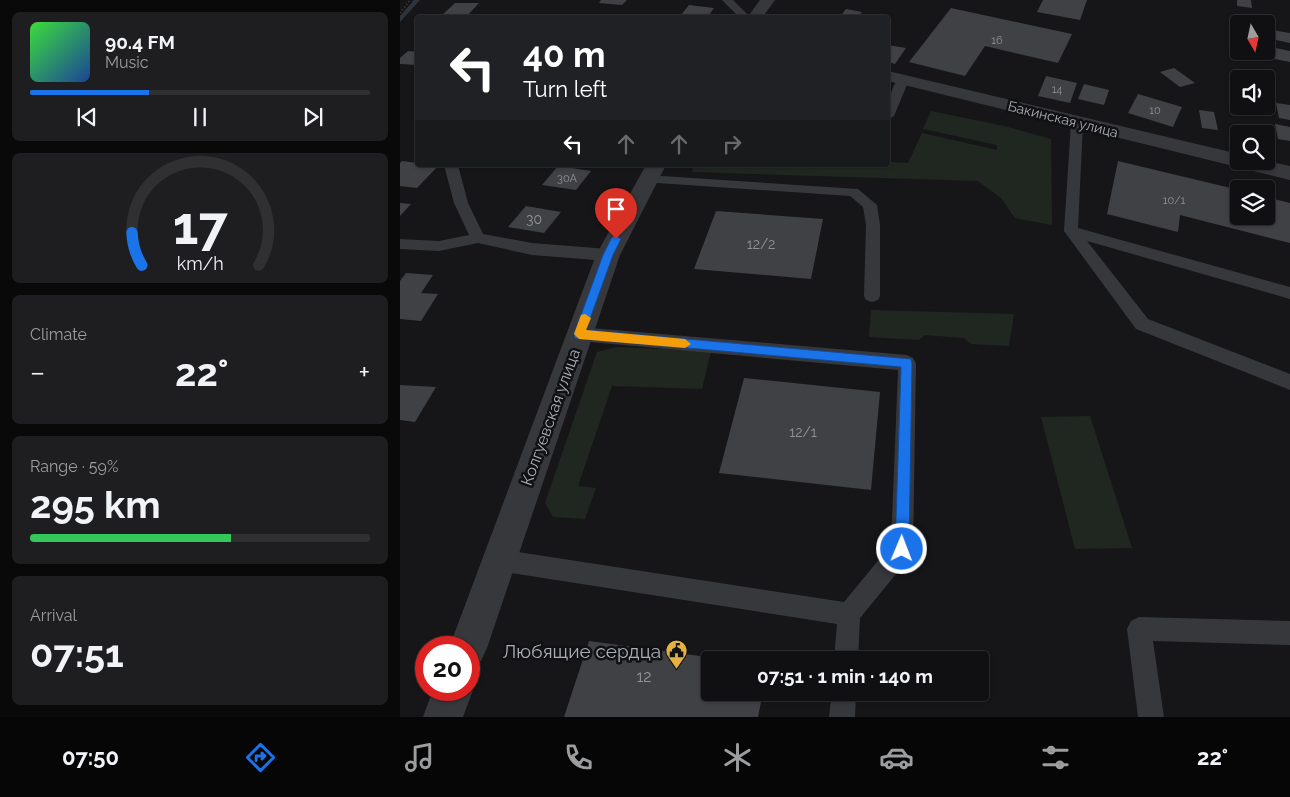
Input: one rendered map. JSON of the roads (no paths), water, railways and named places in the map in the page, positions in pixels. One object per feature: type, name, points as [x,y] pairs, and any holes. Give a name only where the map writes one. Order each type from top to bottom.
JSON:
[{"type":"street","points":[[756,15],[768,0]]},
{"type":"street","name":"Бакинская улица","points":[[895,78],[1230,159]]},
{"type":"street","name":"Бакинская улица","points":[[1275,169],[1290,173]]},
{"type":"street","name":"Колгуевская улица","points":[[472,636],[608,255],[652,172]]},
{"type":"street","points":[[443,717],[449,701]]},
{"type":"lane","points":[[728,0],[743,15]]},
{"type":"lane","points":[[890,105],[895,78]]},
{"type":"lane","points":[[1078,123],[1071,231],[1142,324],[1290,382]]},
{"type":"lane","points":[[451,167],[461,203],[478,238]]},
{"type":"lane","points":[[652,172],[853,192],[870,205],[873,225],[872,296]]},
{"type":"lane","points":[[1071,231],[1290,293]]},
{"type":"lane","points":[[400,244],[439,246],[478,238],[532,249],[608,255]]},
{"type":"lane","points":[[579,334],[907,363],[902,549],[849,614],[847,651]]},
{"type":"lane","points":[[499,560],[849,614]]},
{"type":"lane","points":[[1151,717],[1139,629],[1290,633]]},
{"type":"lane","points":[[842,717],[843,701]]},
{"type":"waterway","points":[[400,20],[417,0]]},
{"type":"place","name":"Любящие сердца","points":[[677,670]]}]
